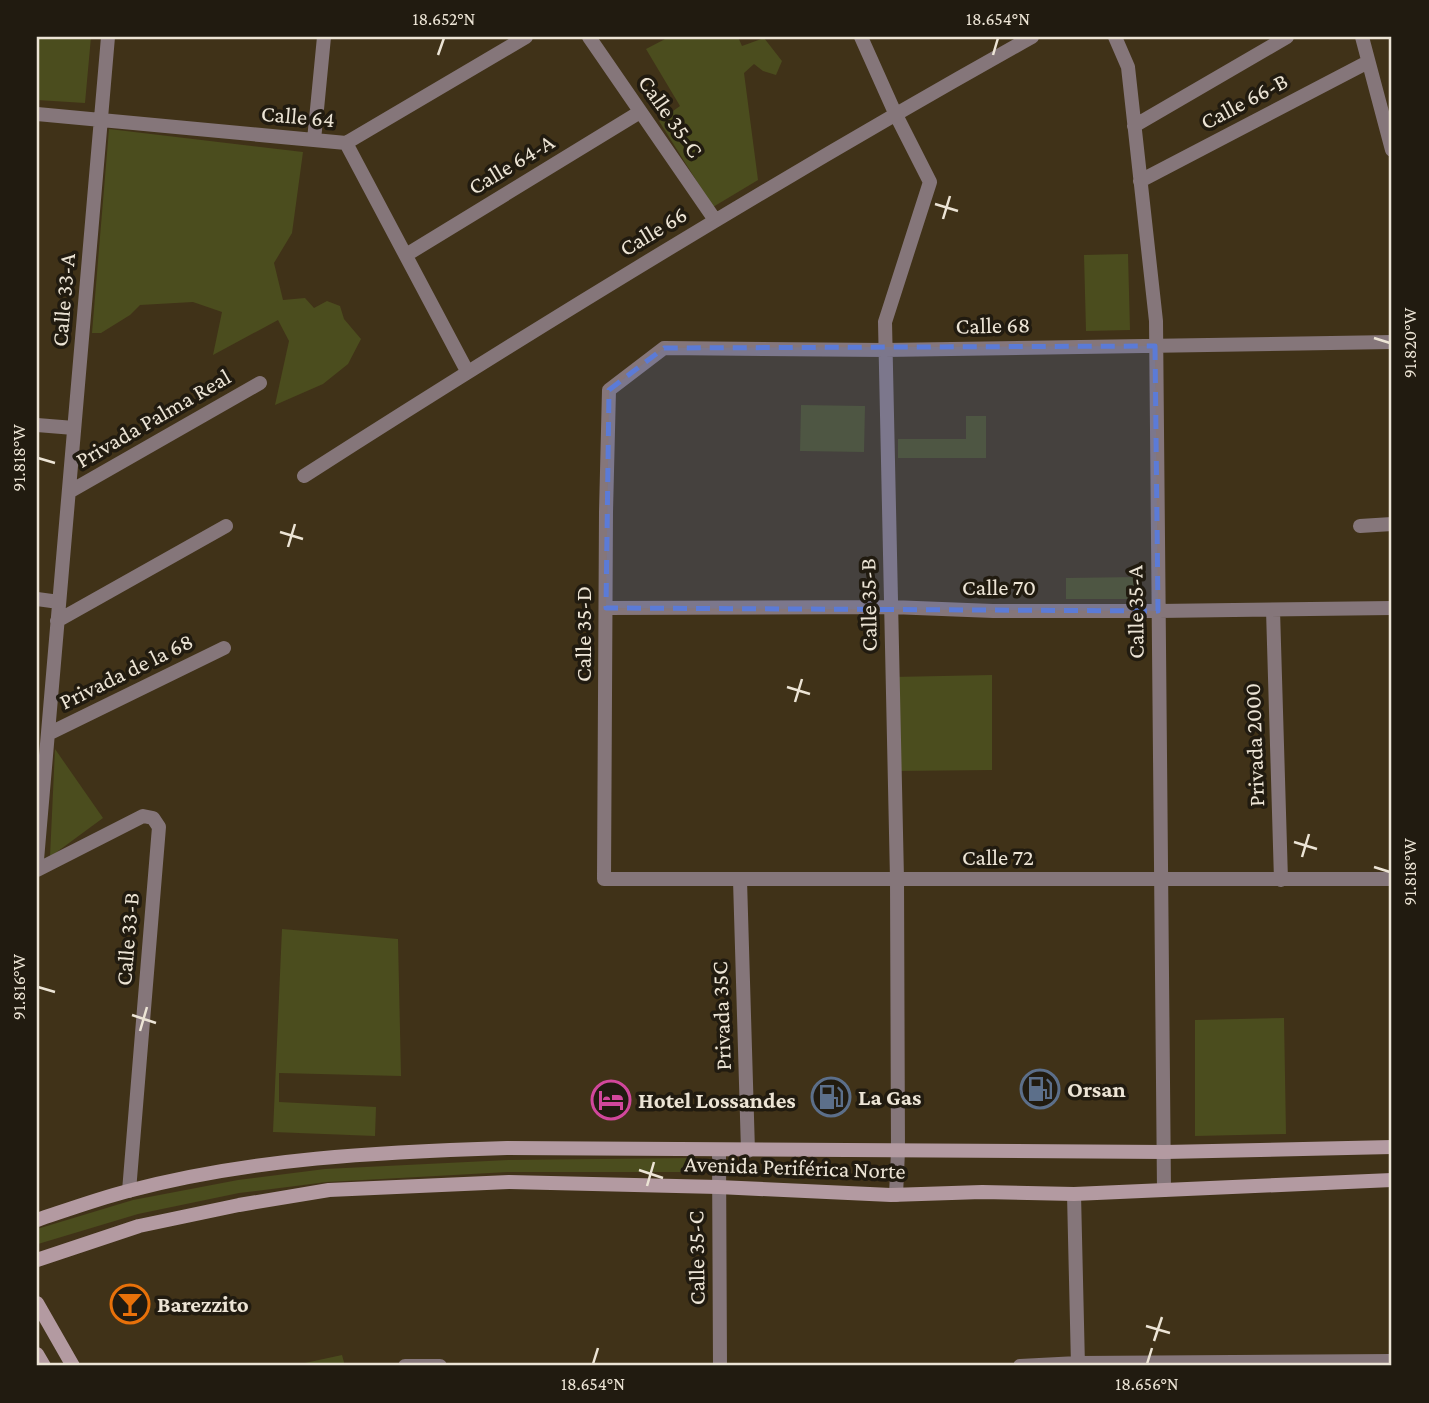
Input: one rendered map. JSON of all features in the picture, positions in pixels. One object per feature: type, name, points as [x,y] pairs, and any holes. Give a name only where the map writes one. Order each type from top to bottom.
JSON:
[{"type":"main road","name":"Avenida Periférica Norte","points":[[37,1220],[129,1191],[237,1169],[324,1157],[408,1151],[507,1148],[1165,1152],[1392,1147]]},
{"type":"main road","name":"Avenida Periférica Norte","points":[[37,1261],[139,1226],[328,1190],[509,1182],[896,1195],[982,1192],[1074,1194],[1392,1180]]},
{"type":"main road","points":[[37,1303],[73,1366]]},
{"type":"main road","points":[[37,1354],[44,1366]]},
{"type":"street","name":"Calle 33-A","points":[[37,860],[40,785],[48,734],[108,37]]},
{"type":"street","points":[[314,140],[324,37]]},
{"type":"street","name":"Calle 64","points":[[37,114],[346,143],[526,37]]},
{"type":"street","name":"Calle 35-C","points":[[589,37],[715,220]]},
{"type":"street","name":"Calle 35-B","points":[[861,37],[894,113],[930,183],[885,322],[897,879],[896,1195]]},
{"type":"street","name":"Calle 66","points":[[304,476],[467,371],[715,220],[894,113],[1032,37]]},
{"type":"street","name":"Calle 35-A","points":[[1115,37],[1128,67],[1156,321],[1164,1190]]},
{"type":"street","points":[[1135,127],[1286,37]]},
{"type":"street","points":[[1362,37],[1392,150]]},
{"type":"street","name":"Calle 66-B","points":[[1140,181],[1368,62]]},
{"type":"street","name":"Calle 64-A","points":[[406,255],[640,112]]},
{"type":"street","points":[[346,143],[467,371]]},
{"type":"street","name":"Calle 68","points":[[609,390],[664,348],[885,350],[1392,342]]},
{"type":"street","name":"Privada Palma Real","points":[[69,492],[260,383]]},
{"type":"street","name":"Calle 35-D","points":[[604,879],[609,390]]},
{"type":"street","points":[[37,425],[74,428]]},
{"type":"street","points":[[1360,526],[1392,524]]},
{"type":"street","points":[[57,621],[226,527]]},
{"type":"street","points":[[37,599],[59,602]]},
{"type":"street","name":"Calle 70","points":[[606,608],[891,607],[993,611],[1392,608]]},
{"type":"street","name":"Privada 2000","points":[[1273,610],[1281,880]]},
{"type":"street","name":"Privada de la 68","points":[[48,734],[224,648]]},
{"type":"street","name":"Calle 33-B","points":[[37,870],[142,816],[153,818],[159,827],[129,1191]]},
{"type":"street","name":"Calle 72","points":[[604,879],[1392,879]]},
{"type":"street","name":"Privada 35C","points":[[740,880],[748,1151]]},
{"type":"street","name":"Calle 35-C","points":[[719,1150],[720,1366]]},
{"type":"street","points":[[1074,1194],[1078,1365]]},
{"type":"street","points":[[1020,1366],[1332,1364],[1392,1361]]},
{"type":"street","points":[[405,1366],[440,1366]]},
{"type":"highlighted area","points":[[1155,346],[1158,611],[606,608],[609,390],[664,348]]},
{"type":"green space","points":[[37,37],[91,37],[85,103],[37,100]]},
{"type":"green space","points":[[669,37],[738,37],[742,46],[764,38],[782,61],[776,75],[763,71],[754,64],[744,73],[758,180],[713,207],[659,121],[680,106],[646,49]]},
{"type":"green space","points":[[109,129],[303,152],[292,233],[274,263],[283,300],[305,298],[314,308],[327,301],[340,306],[344,319],[361,339],[348,364],[323,384],[275,405],[289,341],[278,320],[213,355],[222,312],[193,302],[140,305],[130,315],[101,333],[92,333]]},
{"type":"green space","points":[[1128,254],[1130,330],[1086,331],[1084,255]]},
{"type":"green space","points":[[801,405],[865,406],[864,452],[800,451]]},
{"type":"green space","points":[[966,416],[986,416],[986,458],[898,458],[898,439],[966,439]]},
{"type":"green space","points":[[1139,577],[1139,599],[1066,599],[1066,578]]},
{"type":"green space","points":[[992,675],[992,770],[893,771],[892,677]]},
{"type":"green space","points":[[55,749],[103,818],[50,857]]},
{"type":"green space","points":[[282,929],[398,939],[401,1076],[279,1073],[279,1102],[376,1107],[375,1136],[273,1132]]},
{"type":"green space","points":[[1284,1018],[1286,1134],[1195,1136],[1195,1020]]},
{"type":"green space","points":[[692,1158],[693,1172],[508,1172],[327,1182],[239,1193],[138,1214],[38,1244],[37,1229],[133,1200],[238,1180],[325,1169],[508,1160]]},
{"type":"green space","points":[[342,1355],[345,1366],[291,1366]]},
{"type":"place","name":"Orsan","points":[[1040,1089]]},
{"type":"place","name":"La Gas","points":[[831,1097]]},
{"type":"place","name":"Hotel Lossandes","points":[[611,1100]]},
{"type":"place","name":"Barezzito","points":[[130,1304]]}]
